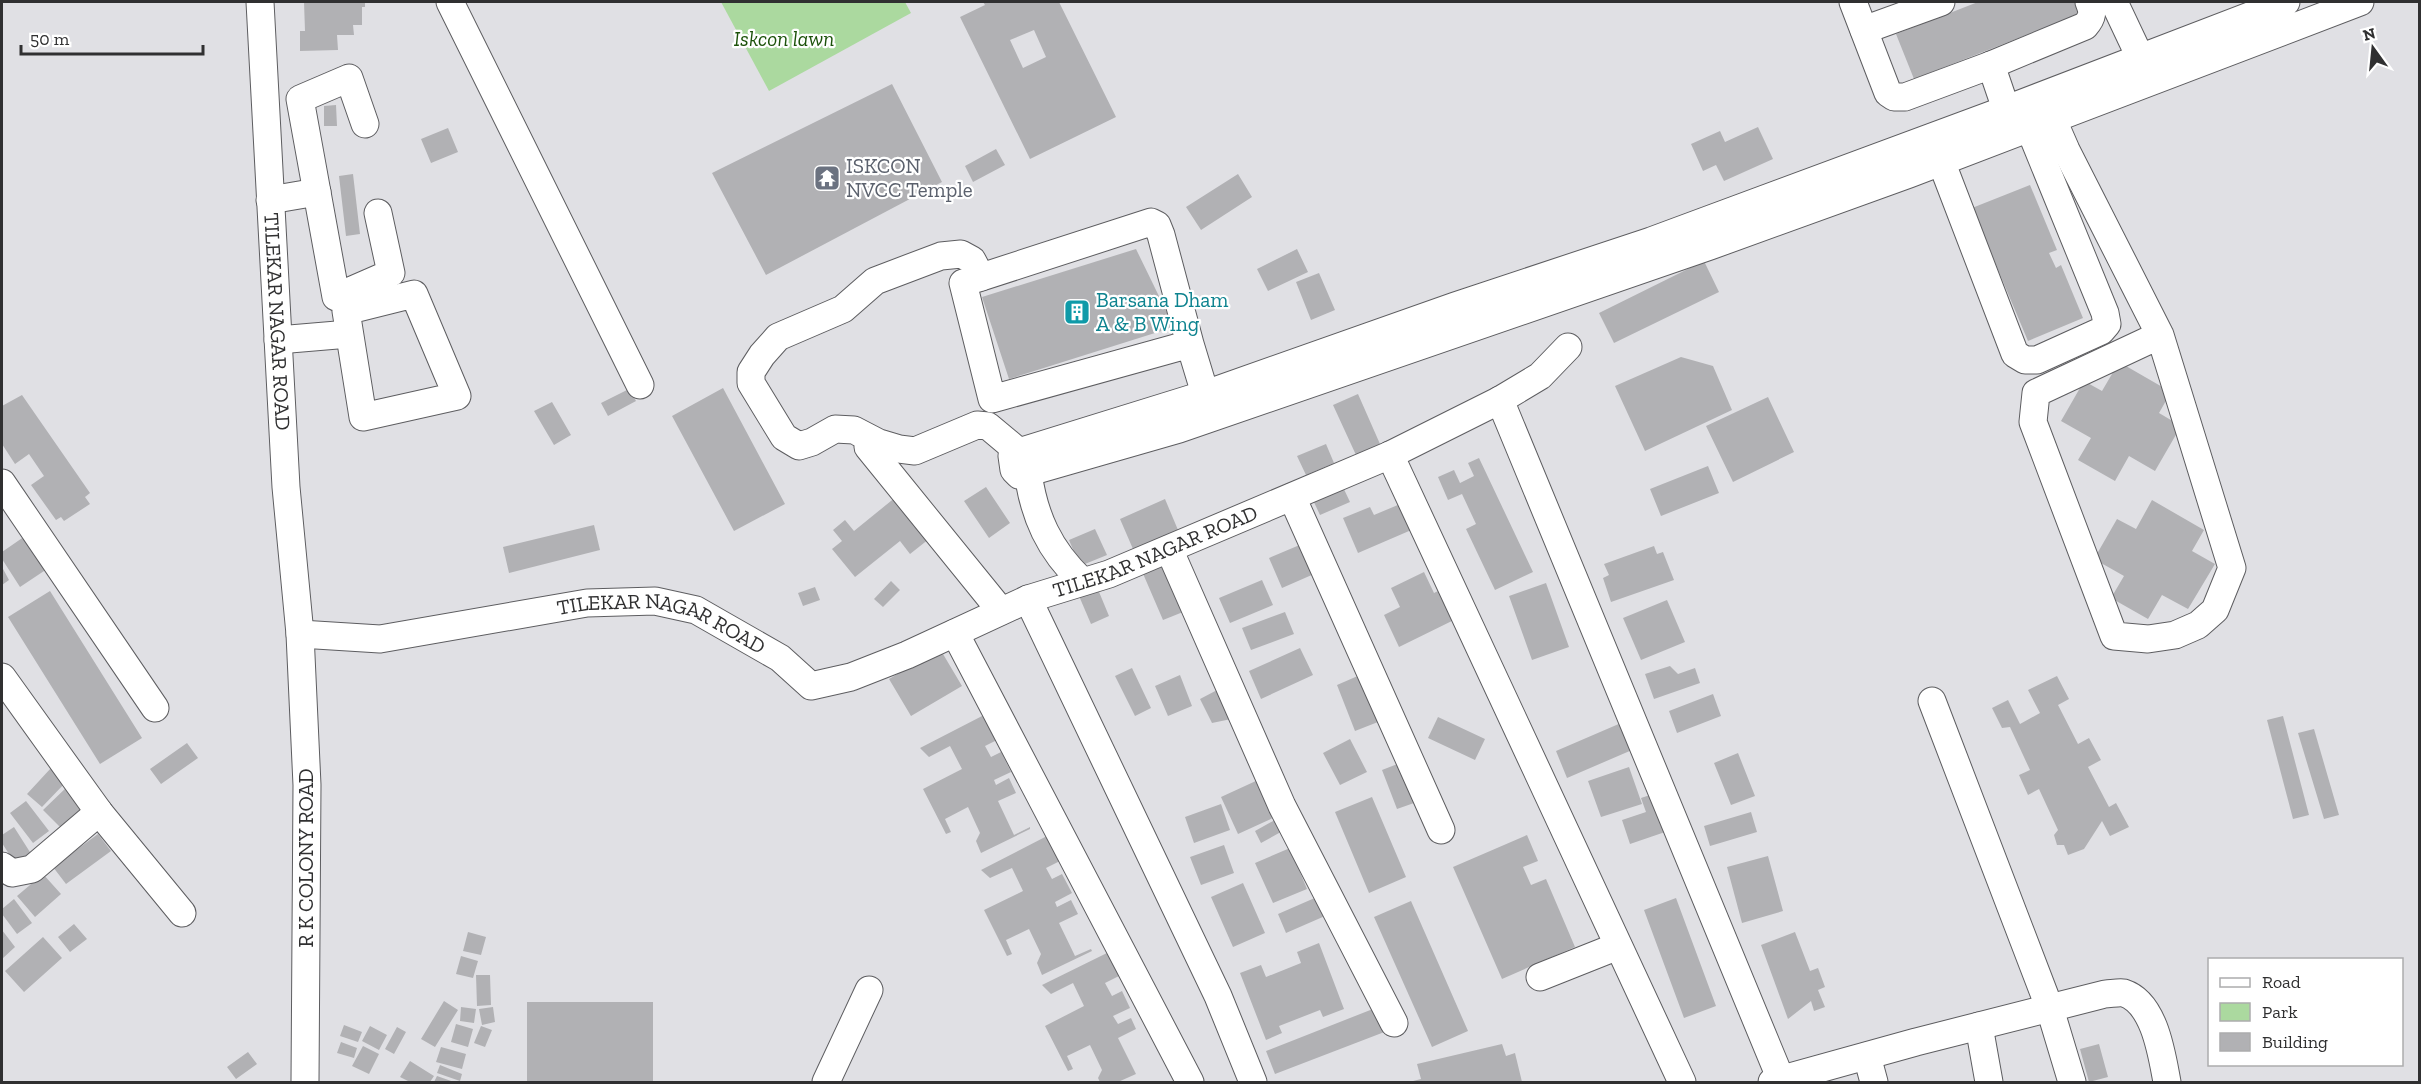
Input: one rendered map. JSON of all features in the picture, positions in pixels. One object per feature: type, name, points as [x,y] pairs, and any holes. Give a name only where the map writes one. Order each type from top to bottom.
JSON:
[{"type":"street","name":"TILEKAR NAGAR ROAD","points":[[260,2],[286,487],[300,634],[380,639],[587,603],[655,601],[696,610],[780,658],[812,686],[851,677],[907,655],[1028,598],[1109,574],[1390,456],[1500,400],[1540,376],[1568,347]]},
{"type":"street","points":[[450,2],[640,385]]},
{"type":"street","points":[[1853,2],[1888,93],[1894,98],[1905,97],[1991,65],[2085,26],[2092,19],[2093,12],[2089,2]]},
{"type":"street","points":[[1864,30],[1941,2]]},
{"type":"street","points":[[2114,2],[2151,82]]},
{"type":"street","points":[[1209,406],[1455,306],[1651,241],[2286,2]]},
{"type":"street","points":[[1024,462],[1209,406],[1710,246],[2360,2]]},
{"type":"street","points":[[1991,65],[2006,109]]},
{"type":"street","points":[[365,124],[349,78],[300,99],[336,297],[391,273],[378,213]]},
{"type":"street","points":[[1941,161],[2015,354],[2025,360],[2037,360],[2101,330],[2107,324],[2106,314],[2040,122]]},
{"type":"street","points":[[2040,122],[2066,150],[2160,335],[2232,568],[2215,610],[2198,626],[2175,635],[2148,639],[2114,636],[2033,422],[2033,410],[2036,393],[2160,335]]},
{"type":"street","points":[[270,200],[317,192]]},
{"type":"street","points":[[1190,344],[992,399],[963,283],[1151,222],[1157,225],[1209,406]]},
{"type":"street","points":[[981,277],[972,260],[961,254],[933,259],[875,281],[843,309],[778,337],[751,372],[752,383],[784,437],[799,446],[812,442],[835,429],[854,430],[879,443],[915,451],[977,425],[988,426],[1024,462],[1032,498],[1046,537],[1055,552],[1082,581]]},
{"type":"street","points":[[414,294],[457,396],[363,417],[349,334],[346,311],[414,294]]},
{"type":"street","points":[[278,340],[349,334]]},
{"type":"street","points":[[1500,400],[1778,1082],[1979,1026],[2105,994],[2124,993],[2144,1007],[2158,1038],[2167,1083]]},
{"type":"street","points":[[868,447],[1001,611]]},
{"type":"street","points":[[1390,456],[1682,1083]]},
{"type":"street","points":[[2,483],[155,708]]},
{"type":"street","points":[[1292,497],[1441,830]]},
{"type":"street","points":[[1169,549],[1282,806],[1394,1023]]},
{"type":"street","points":[[1028,598],[1218,996],[1253,1083]]},
{"type":"street","points":[[955,633],[1190,1083]]},
{"type":"street","name":"R K COLONY ROAD","points":[[300,634],[307,784],[305,1083]]},
{"type":"street","points":[[2,677],[99,812],[182,913]]},
{"type":"street","points":[[1932,701],[2050,1009],[2072,1083]]},
{"type":"street","points":[[2,866],[12,873],[32,869],[99,812]]},
{"type":"street","points":[[1540,977],[1618,946]]},
{"type":"street","points":[[826,1083],[869,990]]},
{"type":"street","points":[[1979,1026],[1989,1083]]},
{"type":"street","points":[[1867,1056],[1874,1083]]},
{"type":"green space","name":"Iskcon lawn","points":[[721,2],[905,2],[911,13],[769,91]]},
{"type":"building","points":[[304,2],[365,2],[365,7],[362,7],[362,25],[353,25],[354,35],[337,35],[338,50],[300,51],[300,31],[305,31]]},
{"type":"building","points":[[983,2],[1059,2],[1116,117],[1030,159],[960,17],[985,5]],"holes":[[[1034,30],[1046,57],[1023,68],[1010,40]]]},
{"type":"building","points":[[1978,2],[2081,2],[2085,12],[1914,79],[1896,34]]},
{"type":"building","name":"ISKCON NVCC Temple","points":[[892,84],[942,182],[766,275],[712,173]]},
{"type":"building","points":[[336,105],[337,126],[324,126],[324,106]]},
{"type":"building","points":[[1758,127],[1773,159],[1724,181],[1716,165],[1703,171],[1691,144],[1720,131],[1725,142]]},
{"type":"building","points":[[448,128],[458,152],[431,163],[421,139]]},
{"type":"building","points":[[996,149],[1005,165],[973,182],[965,166]]},
{"type":"building","points":[[353,174],[360,234],[346,236],[339,176]]},
{"type":"building","points":[[1238,174],[1252,197],[1201,230],[1186,207]]},
{"type":"building","points":[[2030,185],[2057,250],[2049,253],[2056,268],[2061,265],[2083,318],[2028,341],[1972,208]]},
{"type":"building","name":"Barsana Dham A & B Wing","points":[[1136,249],[1174,327],[1009,379],[982,297]]},
{"type":"building","points":[[1297,249],[1308,272],[1268,291],[1257,269]]},
{"type":"building","points":[[1704,261],[1719,292],[1614,343],[1599,313]]},
{"type":"building","points":[[1319,273],[1335,310],[1311,320],[1296,282]]},
{"type":"building","points":[[1681,357],[1713,366],[1732,410],[1645,451],[1615,386]]},
{"type":"building","points":[[2119,362],[2171,392],[2159,413],[2181,426],[2155,471],[2129,456],[2115,481],[2078,460],[2091,438],[2061,421],[2084,381],[2102,391]]},
{"type":"building","points":[[723,388],[785,504],[734,531],[672,416]]},
{"type":"building","points":[[629,389],[636,401],[608,416],[601,403]]},
{"type":"building","points":[[1358,394],[1380,444],[1356,455],[1333,405]]},
{"type":"building","points":[[22,395],[90,493],[85,497],[90,504],[64,521],[61,517],[56,520],[31,485],[44,476],[29,454],[15,464],[2,444],[2,406]]},
{"type":"building","points":[[1768,397],[1794,452],[1733,482],[1706,426]]},
{"type":"building","points":[[552,402],[571,435],[554,445],[534,411]]},
{"type":"building","points":[[1326,444],[1334,463],[1306,475],[1297,456]]},
{"type":"building","points":[[1479,458],[1533,572],[1495,590],[1466,529],[1476,524],[1462,494],[1448,500],[1438,477],[1454,470],[1460,483],[1474,476],[1468,463]]},
{"type":"building","points":[[1708,466],[1719,493],[1661,516],[1650,489]]},
{"type":"building","points":[[1342,485],[1350,502],[1320,515],[1312,498]]},
{"type":"building","points":[[986,487],[1010,523],[989,538],[964,501]]},
{"type":"building","points":[[902,492],[929,539],[910,554],[900,541],[855,577],[832,549],[842,541],[833,530],[845,520],[854,531]]},
{"type":"building","points":[[1165,499],[1178,530],[1133,549],[1120,519]]},
{"type":"building","points":[[2152,500],[2204,530],[2192,551],[2215,564],[2188,609],[2162,595],[2148,619],[2111,598],[2124,576],[2094,559],[2117,519],[2136,529]]},
{"type":"building","points":[[1405,502],[1416,528],[1358,553],[1343,518],[1370,507],[1374,515]]},
{"type":"building","points":[[594,525],[600,550],[509,573],[503,547]]},
{"type":"building","points":[[1095,529],[1107,555],[1080,566],[1069,540]]},
{"type":"building","points":[[28,534],[50,567],[20,587],[2,559],[2,552]]},
{"type":"building","points":[[1302,544],[1314,574],[1282,588],[1269,558]]},
{"type":"building","points":[[1654,546],[1657,554],[1663,552],[1674,580],[1611,602],[1603,578],[1609,575],[1604,564]]},
{"type":"building","points":[[1165,558],[1188,610],[1163,620],[1141,569]]},
{"type":"building","points":[[2,567],[9,580],[2,585]]},
{"type":"building","points":[[1424,572],[1434,593],[1446,587],[1460,617],[1399,647],[1384,615],[1400,607],[1391,588]]},
{"type":"building","points":[[1262,580],[1273,605],[1230,623],[1219,598]]},
{"type":"building","points":[[891,581],[900,590],[883,607],[874,599]]},
{"type":"building","points":[[1546,583],[1569,647],[1532,660],[1509,596]]},
{"type":"building","points":[[815,587],[820,600],[803,606],[798,593]]},
{"type":"building","points":[[1097,587],[1109,616],[1091,624],[1079,596]]},
{"type":"building","points":[[50,591],[142,738],[100,764],[8,617]]},
{"type":"building","points":[[1667,600],[1685,642],[1641,660],[1623,618]]},
{"type":"building","points":[[1285,612],[1294,634],[1251,650],[1242,628]]},
{"type":"building","points":[[1300,648],[1313,675],[1261,699],[1249,671]]},
{"type":"building","points":[[940,649],[962,686],[911,716],[889,679]]},
{"type":"building","points":[[1670,666],[1678,674],[1695,668],[1700,683],[1654,699],[1645,674]]},
{"type":"building","points":[[1132,668],[1151,708],[1135,716],[1115,676]]},
{"type":"building","points":[[1180,675],[1192,706],[1168,716],[1155,686]]},
{"type":"building","points":[[1360,675],[1378,722],[1355,731],[1337,685]]},
{"type":"building","points":[[2057,676],[2069,699],[2058,705],[2078,744],[2089,738],[2101,760],[2088,767],[2109,807],[2116,803],[2129,827],[2110,836],[2102,821],[2084,849],[2068,855],[2064,845],[2057,845],[2054,835],[2058,830],[2039,789],[2028,795],[2019,775],[2030,770],[2010,727],[2002,728],[1992,708],[2008,700],[2020,724],[2040,713],[2028,690]]},
{"type":"building","points":[[1221,688],[1236,718],[1212,723],[1200,699]]},
{"type":"building","points":[[1713,694],[1721,716],[1677,733],[1669,711]]},
{"type":"building","points":[[986,714],[999,739],[985,746],[991,757],[1001,752],[1011,772],[994,780],[996,785],[1009,778],[1016,793],[998,801],[1014,835],[1030,827],[1030,829],[981,853],[976,841],[980,833],[968,807],[945,819],[951,832],[946,834],[923,789],[962,769],[950,746],[929,757],[920,748]]},
{"type":"building","points":[[2283,716],[2309,815],[2293,819],[2267,720]]},
{"type":"building","points":[[1438,717],[1485,739],[1475,760],[1428,738]]},
{"type":"building","points":[[1621,723],[1632,750],[1567,778],[1556,751]]},
{"type":"building","points":[[2314,729],[2339,815],[2324,819],[2298,733]]},
{"type":"building","points":[[1350,739],[1367,772],[1340,785],[1323,753]]},
{"type":"building","points":[[187,743],[198,758],[161,784],[150,769]]},
{"type":"building","points":[[1738,753],[1755,796],[1731,805],[1714,763]]},
{"type":"building","points":[[1400,763],[1414,803],[1397,809],[1382,770]]},
{"type":"building","points":[[1629,767],[1642,804],[1601,817],[1588,781]]},
{"type":"building","points":[[51,768],[66,782],[42,807],[27,794]]},
{"type":"building","points":[[1258,780],[1275,817],[1238,834],[1221,797]]},
{"type":"building","points":[[69,785],[88,804],[62,829],[43,810]]},
{"type":"building","points":[[1656,793],[1668,831],[1630,844],[1622,820],[1646,812],[1641,798]]},
{"type":"building","points":[[1372,797],[1406,877],[1369,893],[1335,812]]},
{"type":"building","points":[[26,801],[49,831],[33,843],[10,813]]},
{"type":"building","points":[[1221,804],[1230,830],[1194,843],[1185,817]]},
{"type":"building","points":[[1751,812],[1757,832],[1710,846],[1704,826]]},
{"type":"building","points":[[1282,816],[1288,828],[1261,843],[1255,831]]},
{"type":"building","points":[[14,827],[35,860],[19,870],[2,843],[2,835]]},
{"type":"building","points":[[98,834],[111,851],[66,884],[53,867]]},
{"type":"building","points":[[1527,835],[1538,861],[1523,867],[1531,885],[1546,879],[1575,947],[1502,979],[1453,867]]},
{"type":"building","points":[[1047,836],[1060,861],[1046,868],[1052,879],[1062,874],[1072,893],[1055,902],[1057,907],[1071,900],[1078,914],[1059,923],[1075,956],[1091,949],[1092,951],[1042,975],[1037,963],[1041,954],[1029,929],[1006,940],[1012,954],[1007,956],[984,910],[1023,891],[1012,868],[990,878],[981,870]]},
{"type":"building","points":[[1224,845],[1234,873],[1201,885],[1190,857]]},
{"type":"building","points":[[1290,848],[1307,889],[1273,903],[1255,863]]},
{"type":"building","points":[[1768,856],[1783,911],[1742,923],[1727,867]]},
{"type":"building","points":[[43,874],[61,894],[35,917],[17,896]]},
{"type":"building","points":[[1243,883],[1265,933],[1233,947],[1211,897]]},
{"type":"building","points":[[1317,897],[1325,916],[1286,933],[1278,914]]},
{"type":"building","points":[[1676,898],[1716,1006],[1684,1018],[1644,910]]},
{"type":"building","points":[[14,899],[32,923],[17,934],[2,914],[2,909]]},
{"type":"building","points":[[1411,901],[1468,1031],[1432,1047],[1374,917]]},
{"type":"building","points":[[74,924],[87,939],[70,952],[58,937]]},
{"type":"building","points":[[2,930],[15,947],[2,959]]},
{"type":"building","points":[[468,932],[486,937],[481,955],[463,951]]},
{"type":"building","points":[[1795,932],[1810,971],[1818,968],[1825,987],[1818,990],[1825,1007],[1814,1011],[1811,1001],[1788,1019],[1761,945]]},
{"type":"building","points":[[43,937],[62,958],[24,992],[5,971]]},
{"type":"building","points":[[1319,943],[1344,1009],[1323,1017],[1320,1010],[1279,1026],[1282,1033],[1266,1040],[1240,973],[1261,965],[1266,977],[1301,963],[1297,952]]},
{"type":"building","points":[[1107,953],[1119,976],[1105,983],[1112,996],[1122,991],[1130,1008],[1113,1016],[1118,1024],[1131,1018],[1136,1029],[1118,1038],[1136,1074],[1118,1082],[1100,1082],[1098,1078],[1102,1070],[1090,1045],[1067,1056],[1073,1069],[1068,1071],[1045,1026],[1084,1006],[1073,983],[1051,994],[1042,985]]},
{"type":"building","points":[[461,956],[478,961],[473,978],[456,974]]},
{"type":"building","points":[[476,975],[490,975],[491,1005],[477,1006]]},
{"type":"building","points":[[444,1001],[458,1010],[435,1047],[421,1039]]},
{"type":"building","points":[[527,1002],[653,1002],[653,1082],[527,1082]]},
{"type":"building","points":[[461,1007],[476,1009],[474,1023],[460,1021]]},
{"type":"building","points":[[493,1007],[495,1022],[482,1025],[479,1009]]},
{"type":"building","points":[[1378,1007],[1387,1031],[1275,1074],[1266,1051]]},
{"type":"building","points":[[456,1024],[473,1029],[468,1047],[451,1042]]},
{"type":"building","points":[[344,1025],[362,1032],[358,1042],[340,1036]]},
{"type":"building","points":[[370,1026],[387,1035],[379,1050],[362,1041]]},
{"type":"building","points":[[481,1026],[492,1030],[485,1047],[474,1043]]},
{"type":"building","points":[[397,1027],[406,1032],[394,1054],[385,1049]]},
{"type":"building","points":[[341,1042],[357,1048],[354,1058],[337,1053]]},
{"type":"building","points":[[1502,1044],[1506,1056],[1515,1053],[1522,1082],[1409,1082],[1421,1079],[1417,1064]]},
{"type":"building","points":[[2099,1044],[2108,1077],[2089,1082],[2080,1049]]},
{"type":"building","points":[[363,1046],[379,1054],[369,1074],[352,1066]]},
{"type":"building","points":[[441,1047],[466,1054],[462,1069],[436,1062]]},
{"type":"building","points":[[248,1052],[257,1064],[236,1079],[227,1067]]},
{"type":"building","points":[[410,1061],[434,1076],[430,1082],[410,1082],[400,1077]]},
{"type":"building","points":[[440,1065],[462,1074],[460,1081],[437,1073]]},
{"type":"building","points":[[437,1076],[454,1082],[434,1082]]},
{"type":"place","name":"ISKCON NVCC Temple","points":[[827,178]]},
{"type":"place","name":"Barsana Dham A & B Wing","points":[[1077,312]]}]
